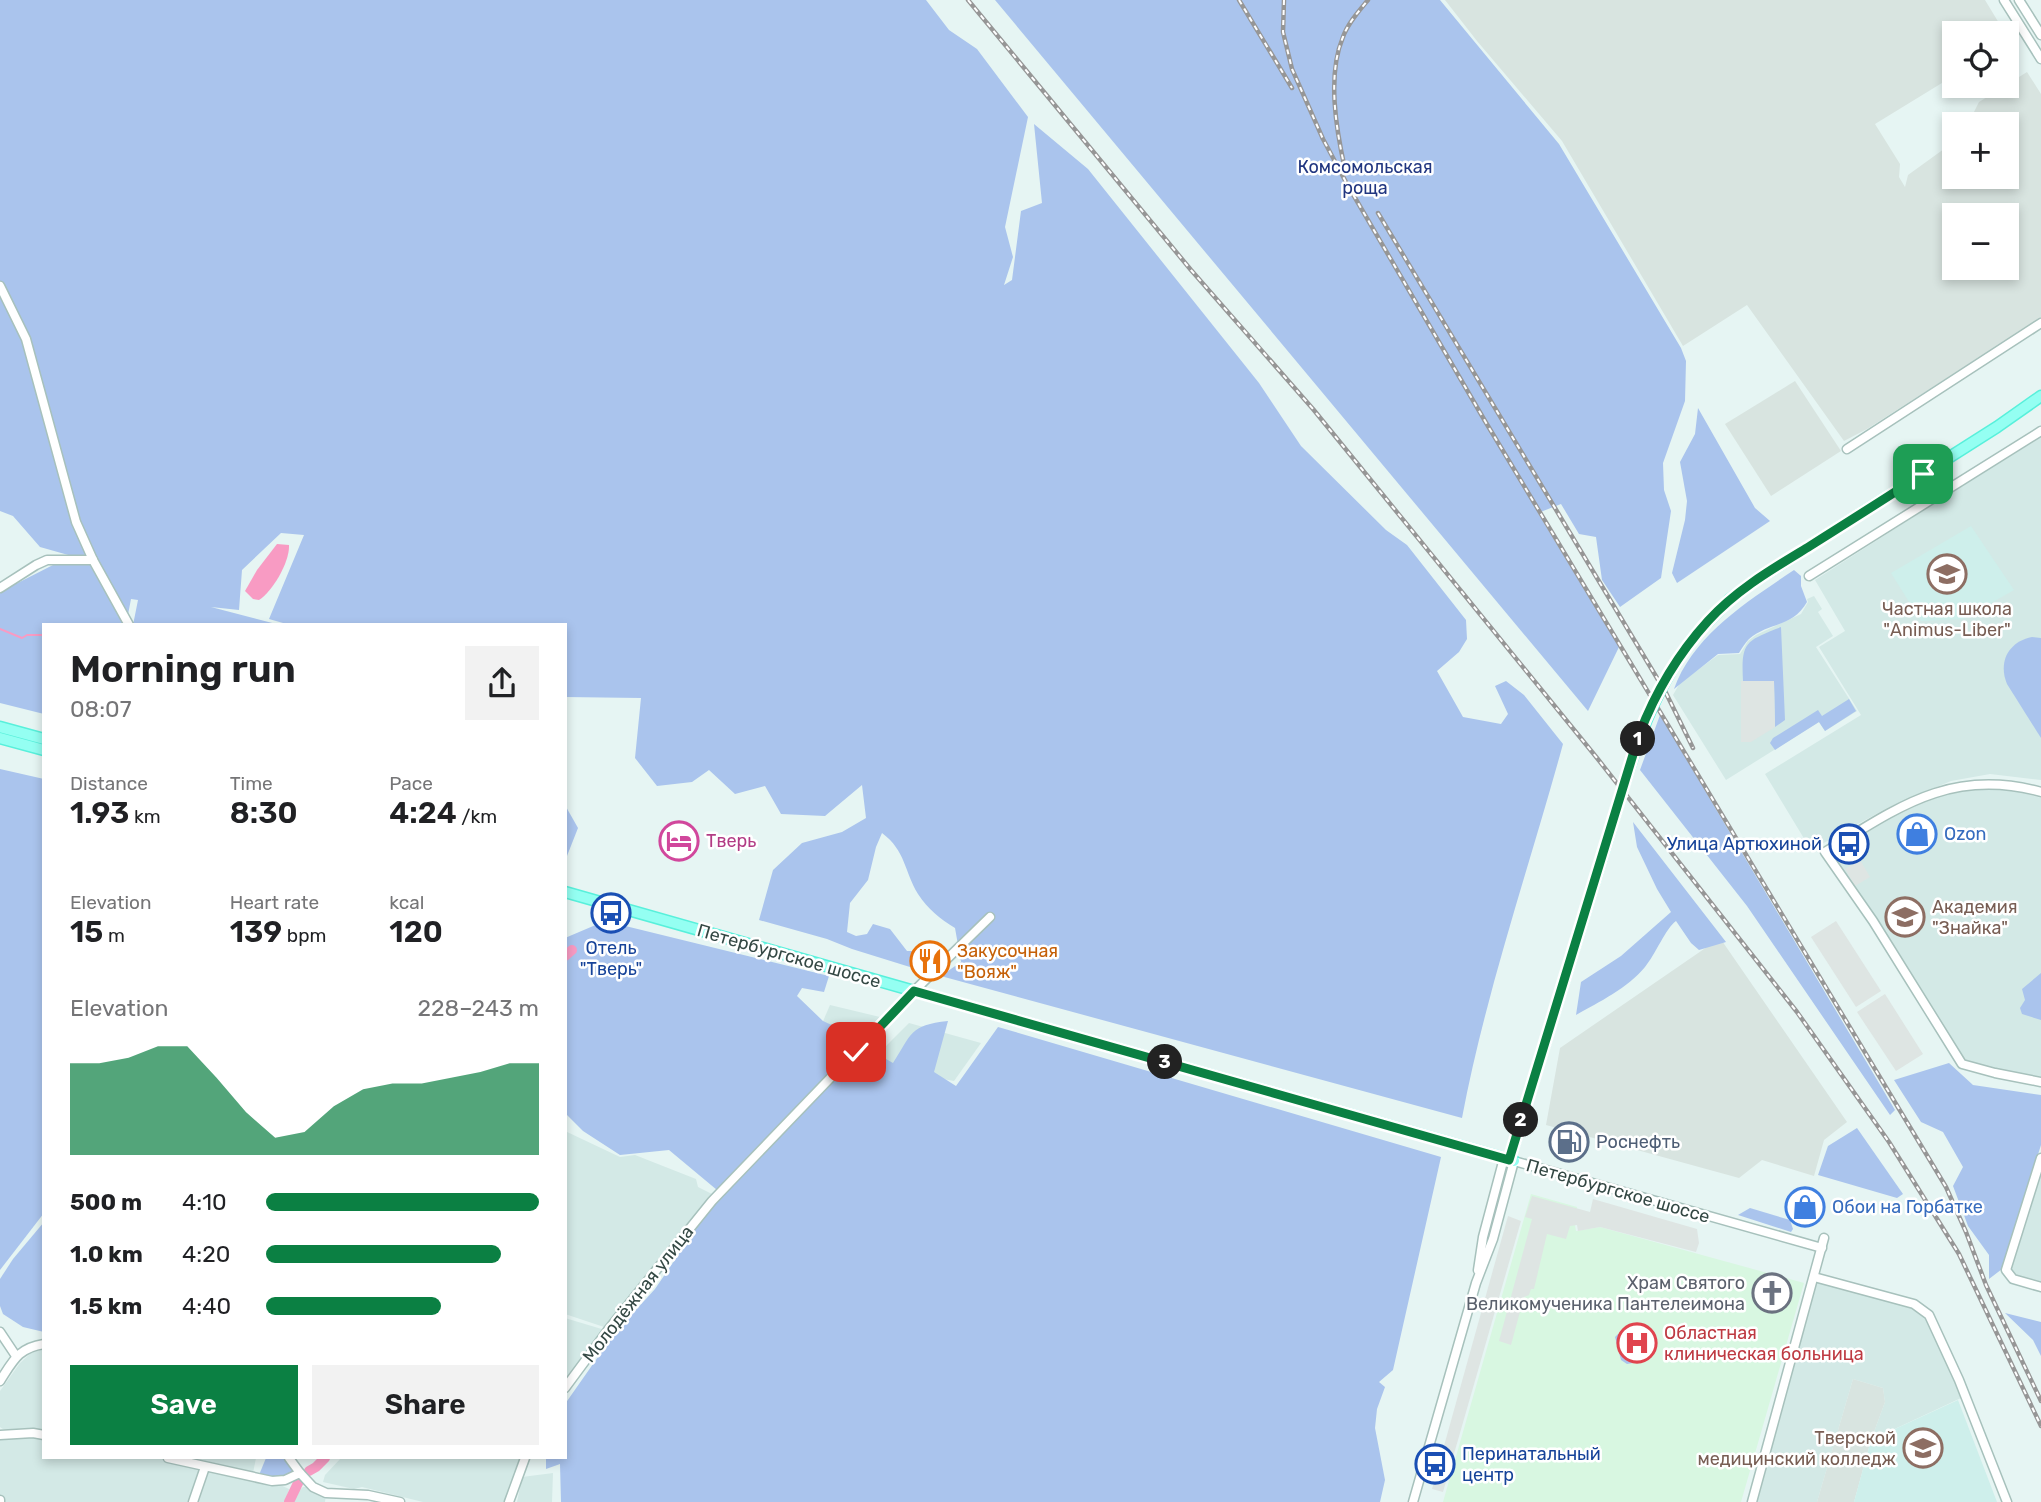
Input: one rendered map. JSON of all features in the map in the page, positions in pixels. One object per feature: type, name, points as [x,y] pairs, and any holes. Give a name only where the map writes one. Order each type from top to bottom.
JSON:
[{"type":"main road","points":[[1509,1160],[1632,759],[1648,712],[1672,668],[1699,631],[1729,600],[1763,575],[1997,427],[2041,396]]},
{"type":"main road","points":[[0,727],[42,738]]},
{"type":"main road","points":[[0,738],[42,749]]},
{"type":"main road","name":"Петербургское шоссе","points":[[567,893],[1509,1160]]},
{"type":"street","points":[[2004,0],[2041,59]]},
{"type":"street","points":[[2019,0],[2040,33],[2028,38]]},
{"type":"street","points":[[0,286],[26,339],[76,522],[93,560],[128,623]]},
{"type":"street","points":[[1847,449],[2041,323]]},
{"type":"street","points":[[1809,576],[2041,431]]},
{"type":"street","points":[[0,588],[47,560],[93,560]]},
{"type":"street","points":[[2041,793],[2013,786],[1987,785],[1938,791],[1902,805],[1825,852],[1873,922],[1962,1064],[2041,1082]]},
{"type":"street","name":"Молодёжная улица","points":[[567,1385],[712,1201],[990,916]]},
{"type":"street","points":[[2041,1158],[2006,1270],[2013,1279],[2041,1287]]},
{"type":"street","points":[[1413,1502],[1476,1283],[1493,1239],[1509,1160]]},
{"type":"street","name":"Петербургское шоссе","points":[[1509,1160],[1822,1248]]},
{"type":"street","points":[[1752,1502],[1824,1238]]},
{"type":"street","points":[[1814,1277],[1914,1304],[1929,1315],[1964,1392],[2007,1502]]},
{"type":"street","points":[[0,1332],[16,1356]]},
{"type":"street","points":[[0,1381],[16,1356],[42,1346]]},
{"type":"street","points":[[0,1435],[42,1435]]},
{"type":"street","points":[[171,1459],[272,1481],[285,1480],[300,1473]]},
{"type":"street","points":[[290,1459],[326,1498],[368,1496],[400,1502]]},
{"type":"street","points":[[509,1502],[525,1459]]},
{"type":"street","points":[[192,1502],[205,1467]]},
{"type":"shaded area","points":[[1445,0],[1985,0],[1998,21],[1942,21],[1942,83],[1875,124],[1900,164],[1899,177],[1905,187],[1908,175],[1942,150],[1942,189],[2019,189],[2019,112],[1974,112],[1979,102],[1985,98],[2019,98],[2019,77],[2027,72],[2041,94],[2041,318],[1844,441],[1747,305],[1683,346],[1562,141]]},
{"type":"shaded area","points":[[1795,381],[1841,451],[1771,496],[1725,424]]},
{"type":"shaded area","points":[[2041,435],[2041,780],[1990,774],[1951,781],[1887,808],[1811,850],[1765,774],[1861,715],[1819,647],[1845,631],[1815,580]]},
{"type":"shaded area","name":"Частная школа \"Animus-Liber\"","points":[[1971,526],[2014,590],[1963,619],[1921,621],[1891,573]]},
{"type":"shaded area","points":[[277,544],[289,545],[284,567],[264,596],[259,600],[253,599],[245,591]]},
{"type":"shaded area","points":[[1814,596],[1822,609],[1818,612],[1833,636],[1816,647],[1857,711],[1825,731],[1819,722],[1726,780],[1673,695],[1680,683],[1718,655],[1740,654],[1748,641],[1756,635],[1801,614],[1807,599]]},
{"type":"shaded area","points":[[1741,681],[1774,681],[1775,727],[1751,742],[1741,742]]},
{"type":"shaded area","points":[[1996,788],[2041,798],[2041,1079],[1978,1069],[1966,1061],[1831,853],[1892,814],[1932,797]]},
{"type":"shaded area","points":[[1860,860],[1870,877],[1855,886],[1845,869]]},
{"type":"shaded area","points":[[1836,921],[1881,991],[1856,1007],[1811,937]]},
{"type":"shaded area","points":[[1720,938],[1847,1122],[1824,1140],[1814,1176],[1762,1160],[1739,1178],[1546,1125],[1560,1048]]},
{"type":"shaded area","points":[[1885,994],[1923,1054],[1896,1071],[1857,1012]]},
{"type":"shaded area","points":[[830,1005],[880,1017],[840,1058],[809,1054]]},
{"type":"shaded area","points":[[909,1023],[981,1043],[954,1081],[867,1065]]},
{"type":"shaded area","points":[[567,1132],[620,1157],[635,1155],[696,1179],[698,1187],[712,1194],[607,1328],[567,1315]]},
{"type":"shaded area","points":[[2041,1170],[2041,1283],[2012,1274],[2012,1264]]},
{"type":"shaded area","name":"Областная клиническая больница","points":[[1531,1194],[1577,1207],[1576,1231],[1600,1227],[1804,1283],[1741,1502],[1443,1502]]},
{"type":"shaded area","points":[[1532,1196],[1590,1212],[1593,1199],[1697,1229],[1699,1243],[1696,1252],[1600,1227],[1578,1231],[1577,1225],[1570,1226],[1566,1239],[1547,1234],[1534,1289],[1524,1297],[1511,1345],[1499,1341],[1532,1219],[1525,1217]]},
{"type":"shaded area","points":[[1508,1216],[1521,1221],[1443,1492],[1432,1489]]},
{"type":"shaded area","points":[[1815,1279],[1921,1310],[1928,1317],[1961,1398],[1871,1440],[1885,1402],[1883,1388],[1853,1379],[1817,1502],[1753,1502]]},
{"type":"shaded area","points":[[567,1319],[605,1330],[567,1381]]},
{"type":"shaded area","points":[[42,1350],[42,1431],[3,1429],[0,1427],[0,1391],[20,1363],[31,1353]]},
{"type":"shaded area","points":[[1853,1379],[1883,1388],[1885,1402],[1871,1440],[1854,1502],[1817,1502]]},
{"type":"shaded area","name":"Тверской медицинский колледж","points":[[1958,1400],[1997,1502],[1854,1502],[1871,1440]]},
{"type":"shaded area","points":[[0,1435],[42,1435],[42,1459],[173,1459],[272,1481],[289,1489],[285,1502],[0,1502]]},
{"type":"shaded area","points":[[197,1459],[256,1459],[253,1473]]},
{"type":"shaded area","points":[[340,1459],[523,1459],[509,1502],[423,1502],[362,1487],[354,1489],[323,1482],[325,1475]]},
{"type":"shaded area","points":[[553,1473],[552,1502],[517,1502],[522,1477]]},
{"type":"shaded area","points":[[303,1487],[313,1487],[326,1493],[325,1502],[293,1502],[295,1494]]},
{"type":"green space","points":[[0,0],[926,0],[949,30],[977,49],[1028,117],[1005,227],[1013,257],[1004,285],[1012,280],[1021,211],[1042,203],[1034,124],[1088,169],[1259,383],[1301,446],[1386,530],[1407,545],[1466,620],[1467,639],[1459,652],[1437,671],[1463,717],[1501,724],[1508,714],[1495,686],[1506,681],[1524,695],[1563,744],[1483,1023],[1462,1118],[926,972],[759,920],[773,870],[802,843],[842,832],[866,818],[862,785],[825,816],[781,814],[765,786],[735,794],[709,770],[692,782],[657,786],[635,758],[641,698],[567,697],[567,623],[283,623],[269,619],[304,535],[281,533],[242,570],[239,610],[211,607],[272,623],[133,623],[138,600],[131,599],[126,623],[42,623],[42,714],[0,703],[0,592],[53,565],[93,562],[40,547],[13,516],[0,511]],"holes":[[[882,833],[896,847],[913,886],[922,899],[955,928],[961,962],[945,973],[918,964],[917,951],[907,951],[890,929],[873,924],[867,934],[856,936],[847,932],[850,903],[868,880]]]},
{"type":"green space","name":"Комсомольская роща","points":[[995,0],[1440,0],[1559,144],[1681,348],[1686,361],[1685,401],[1663,463],[1664,490],[1671,511],[1661,578],[1620,607],[1602,580],[1596,537],[1579,534],[1561,504],[1538,513],[1619,647],[1588,711]]},
{"type":"green space","points":[[1698,408],[1755,508],[1770,521],[1677,583],[1672,573],[1687,501],[1680,462],[1695,434]]},
{"type":"green space","points":[[1794,570],[1801,576],[1801,586],[1807,602],[1801,610],[1787,621],[1757,634],[1739,653],[1718,654],[1674,689],[1694,652],[1708,636],[1741,607]]},
{"type":"green space","points":[[1781,627],[1785,720],[1775,727],[1774,682],[1743,681],[1743,658],[1745,650],[1753,640]]},
{"type":"green space","points":[[2032,637],[2041,638],[2041,738],[2007,684],[2004,668],[2011,648]]},
{"type":"green space","points":[[1849,699],[1856,711],[1825,731],[1819,722],[1775,750],[1770,743],[1773,738],[1818,710],[1822,716]]},
{"type":"green space","points":[[1660,715],[1895,1110],[1890,1115],[1747,906],[1640,770]]},
{"type":"green space","points":[[0,769],[42,779],[42,1216],[0,1270]]},
{"type":"green space","points":[[567,809],[578,828],[567,856]]},
{"type":"green space","points":[[1633,822],[1726,942],[1699,950],[1676,921],[1638,975],[1613,994],[1576,1015],[1581,982],[1621,956],[1671,912],[1637,847]]},
{"type":"green space","points":[[605,921],[829,976],[824,992],[802,988],[797,996],[823,1021],[853,1035],[867,1025],[888,1027],[872,1051],[893,1063],[908,1038],[918,1028],[948,1021],[934,1072],[956,1086],[998,1027],[1441,1157],[1393,1370],[1379,1382],[1385,1387],[1377,1409],[1375,1428],[1385,1480],[1380,1502],[561,1502],[560,1464],[546,1469],[546,1459],[567,1459],[567,1401],[614,1334],[655,1289],[704,1217],[723,1195],[669,1150],[620,1155],[583,1131],[567,1115],[567,937]]},
{"type":"green space","points":[[2041,973],[2041,1020],[2022,1014],[2020,1008],[2025,1000],[2022,989]]},
{"type":"green space","points":[[1949,1063],[1973,1085],[2041,1095],[2041,1145],[2002,1269],[1989,1279],[1989,1255],[1968,1226],[1953,1186],[1963,1167],[1943,1132],[1921,1122],[1894,1080]]},
{"type":"green space","points":[[1857,1128],[1903,1194],[1897,1198],[1818,1175],[1828,1146]]},
{"type":"green space","points":[[1750,1208],[1790,1220],[1793,1229],[1791,1232],[1738,1215]]},
{"type":"green space","points":[[42,1224],[42,1332],[23,1327],[3,1314],[0,1306],[0,1279]]},
{"type":"green space","points":[[2005,1313],[2041,1322],[2041,1356],[2033,1340]]},
{"type":"green space","points":[[1618,1334],[1640,1335],[1639,1362],[1627,1364],[1621,1360],[1615,1337]]},
{"type":"green space","points":[[266,1459],[286,1459],[294,1469],[294,1472],[277,1478],[259,1475]]},
{"type":"waterway","points":[[0,629],[22,638],[27,635],[42,635]]},
{"type":"waterway","points":[[567,954],[572,950]]},
{"type":"waterway","points":[[309,1471],[324,1459]]},
{"type":"waterway","points":[[289,1502],[299,1481]]},
{"type":"railway","points":[[968,0],[1191,270],[1313,409],[1597,758],[1797,1012],[1889,1142],[1959,1254],[2041,1426]]},
{"type":"railway","points":[[1239,0],[1292,88]]},
{"type":"railway","points":[[1284,0],[1283,32],[1292,69],[1323,139],[1347,184],[1485,421],[1946,1187],[1986,1285],[2041,1401]]},
{"type":"railway","points":[[1345,169],[1336,120],[1335,68],[1345,32],[1368,0]]},
{"type":"railway","points":[[1378,213],[1666,693],[1693,748]]},
{"type":"place","name":"Частная школа \"Animus-Liber\"","points":[[1947,574]]},
{"type":"place","name":"Ozon","points":[[1917,834]]},
{"type":"place","name":"Тверь","points":[[679,841]]},
{"type":"place","name":"Улица Артюхиной","points":[[1849,844]]},
{"type":"place","name":"Отель \"Тверь\"","points":[[611,913]]},
{"type":"place","name":"Академия \"Знайка\"","points":[[1905,917]]},
{"type":"place","name":"Закусочная \"Вояж\"","points":[[930,961]]},
{"type":"place","name":"Роснефть","points":[[1569,1142]]},
{"type":"place","name":"Обои на Горбатке","points":[[1805,1207]]},
{"type":"place","name":"Храм Святого Великомученика Пантелеимона","points":[[1772,1293]]},
{"type":"place","name":"Областная клиническая больница","points":[[1637,1343]]},
{"type":"place","name":"Тверской медицинский колледж","points":[[1923,1448]]},
{"type":"place","name":"Перинатальный центр","points":[[1435,1464]]},
{"type":"route","points":[[856,1052],[914,991],[1509,1160],[1639,735],[1672,668],[1708,621],[1741,590],[1923,474]]}]
